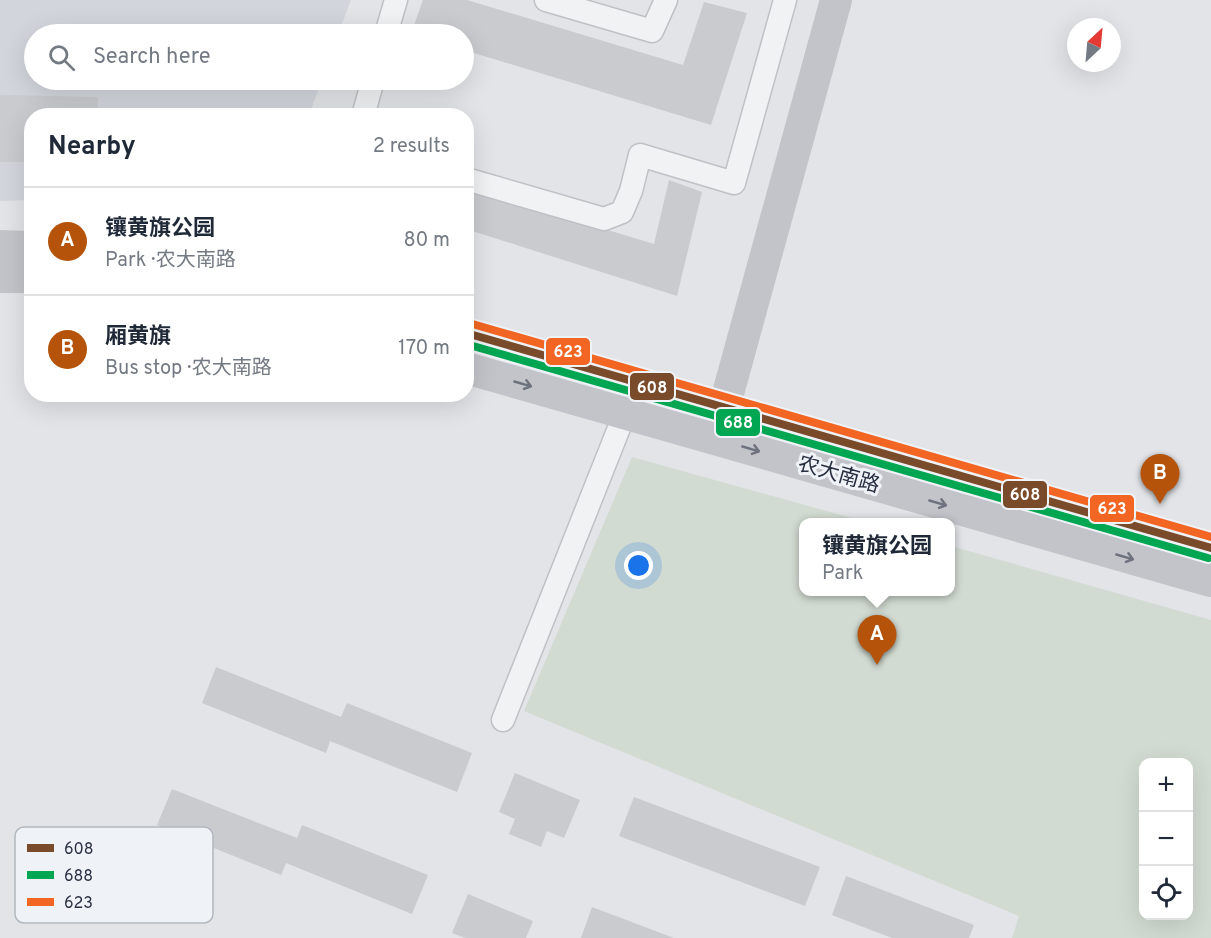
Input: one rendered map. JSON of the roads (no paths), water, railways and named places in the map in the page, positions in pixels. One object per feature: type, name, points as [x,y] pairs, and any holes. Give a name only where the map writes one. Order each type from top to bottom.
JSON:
[{"type":"main road","points":[[724,408],[836,0]]},
{"type":"main road","points":[[0,246],[24,247]]},
{"type":"main road","points":[[0,277],[24,278]]},
{"type":"main road","name":"农大南路","points":[[474,335],[1211,548]]},
{"type":"main road","name":"农大南路","points":[[474,370],[1211,581]]},
{"type":"street","points":[[389,24],[396,0]]},
{"type":"street","points":[[546,0],[652,31],[666,0]]},
{"type":"street","points":[[474,181],[604,219],[622,212],[631,191],[640,155],[734,183],[777,2]]},
{"type":"street","points":[[365,108],[370,90]]},
{"type":"street","points":[[503,720],[625,413]]},
{"type":"place","name":"厢黄旗","points":[[1160,504]]},
{"type":"place","name":"镶黄旗公园","points":[[877,665]]}]
